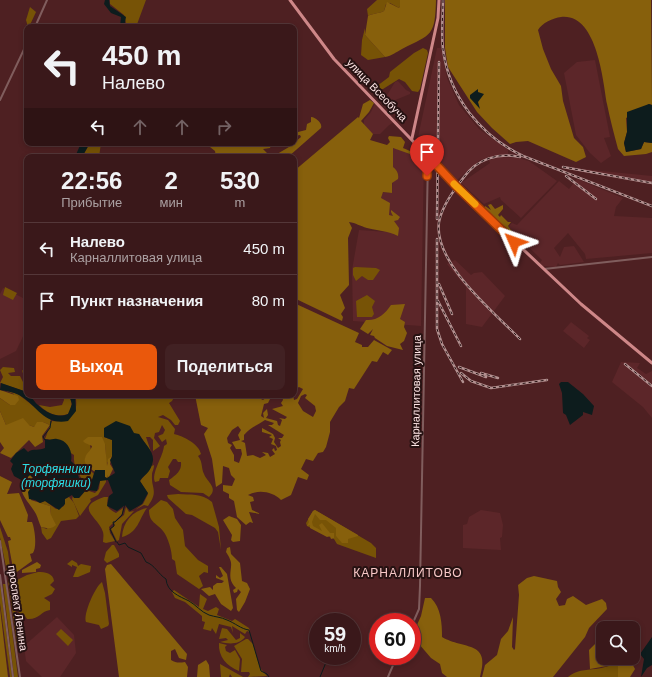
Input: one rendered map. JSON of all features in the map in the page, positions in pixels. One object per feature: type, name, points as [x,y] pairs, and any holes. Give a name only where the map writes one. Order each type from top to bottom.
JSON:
[{"type":"main road","name":"улица Всеобуча","points":[[290,0],[334,59],[483,212],[581,304],[652,363]]},
{"type":"main road","points":[[412,138],[438,18],[439,0]]},
{"type":"street","points":[[36,24],[47,0]]},
{"type":"street","points":[[0,100],[24,49]]},
{"type":"street","name":"Карналлитовая улица","points":[[417,613],[419,609],[420,586],[428,156]]},
{"type":"street","points":[[544,269],[652,257]]},
{"type":"street","name":"проспект Ленина","points":[[0,541],[20,677]]},
{"type":"street","name":"проспект Ленина","points":[[0,575],[13,677]]},
{"type":"street","points":[[388,677],[394,665]]},
{"type":"shaded area","points":[[110,0],[146,0],[137,24],[126,24],[124,15],[110,4]]},
{"type":"shaded area","points":[[377,0],[400,0],[400,6],[399,8],[390,3],[386,4],[384,11],[368,16],[367,9]]},
{"type":"shaded area","points":[[400,0],[436,0],[433,27],[426,36],[420,40],[392,55],[385,57],[365,35],[368,16],[384,11],[387,2],[399,8]]},
{"type":"shaded area","points":[[445,0],[651,0],[652,105],[649,104],[626,118],[627,132],[624,143],[626,152],[641,149],[644,142],[652,143],[652,152],[624,156],[618,149],[608,110],[600,65],[590,36],[583,26],[573,19],[561,17],[548,21],[538,30],[543,49],[551,69],[561,86],[563,101],[574,138],[583,147],[586,157],[576,162],[528,141],[510,144],[477,112],[448,67],[445,48]]},
{"type":"shaded area","points":[[30,7],[36,12],[30,24],[27,24],[26,20]]},
{"type":"shaded area","points":[[365,28],[365,35],[385,57],[368,60],[361,55],[362,40]]},
{"type":"shaded area","points":[[423,48],[427,50],[428,53],[418,92],[412,91],[405,82],[399,79],[383,89],[377,89],[377,86],[389,77],[390,72],[414,53]]},
{"type":"shaded area","points":[[437,48],[441,48],[447,78],[459,105],[479,129],[508,150],[508,154],[480,160],[457,180],[418,137]]},
{"type":"shaded area","points":[[595,60],[610,137],[604,138],[611,156],[601,163],[590,153],[576,135],[564,73],[577,62]]},
{"type":"shaded area","points":[[398,81],[406,90],[410,92],[410,94],[388,103],[384,100],[395,82]]},
{"type":"shaded area","points":[[370,100],[374,103],[369,112],[361,121],[373,134],[370,140],[387,145],[390,142],[388,138],[389,136],[401,137],[405,142],[403,148],[410,151],[410,154],[393,148],[393,167],[396,169],[398,179],[392,183],[392,193],[383,192],[381,198],[390,203],[389,215],[393,216],[391,210],[400,217],[398,220],[394,221],[399,228],[398,236],[349,222],[352,228],[348,238],[349,285],[340,295],[345,308],[341,314],[343,317],[342,321],[297,299],[297,168],[358,117],[359,118],[363,104]]},
{"type":"shaded area","points":[[375,103],[394,122],[380,134],[373,134],[364,125],[364,120],[371,112]]},
{"type":"shaded area","points":[[311,117],[315,118],[319,121],[321,128],[291,154],[277,154],[290,146],[297,146],[297,140],[301,137],[300,135],[297,136],[297,132],[306,130],[307,124],[311,122]]},
{"type":"shaded area","points":[[88,146],[101,146],[99,154],[84,154]]},
{"type":"shaded area","points":[[209,146],[271,146],[270,148],[263,149],[268,154],[216,154],[215,151]]},
{"type":"shaded area","points":[[393,148],[424,156],[421,326],[353,321],[352,270],[359,230],[388,232],[381,198],[383,192],[392,193]]},
{"type":"shaded area","points":[[501,157],[517,158],[529,161],[557,181],[521,218],[501,200],[500,197],[484,204],[461,183],[490,163],[489,160]]},
{"type":"shaded area","points":[[572,168],[652,176],[652,184],[572,170]]},
{"type":"shaded area","points":[[577,179],[623,198],[616,207],[614,216],[652,218],[652,253],[586,259],[585,254],[568,233],[554,248],[560,257],[564,247],[574,246],[584,262],[560,265],[558,263],[556,267],[543,266],[540,263],[542,260],[508,227],[512,223],[517,225],[559,181],[569,189]]},
{"type":"shaded area","points":[[491,204],[495,209],[503,205],[503,209],[498,215],[500,217],[501,215],[508,222],[511,222],[508,226],[517,238],[502,227],[485,211],[485,206],[491,210],[488,205]]},
{"type":"shaded area","points":[[455,260],[471,275],[482,272],[505,296],[482,327],[466,324],[466,287],[447,264]]},
{"type":"shaded area","points":[[353,268],[376,268],[380,270],[373,280],[368,280],[362,276],[356,281],[353,275]]},
{"type":"shaded area","points":[[5,287],[17,293],[13,300],[3,295]]},
{"type":"shaded area","points":[[3,288],[24,298],[24,334],[16,351],[0,359],[0,294]]},
{"type":"shaded area","points":[[367,295],[375,301],[372,307],[374,314],[372,317],[357,317],[356,301]]},
{"type":"shaded area","points":[[297,304],[359,333],[355,342],[362,345],[362,347],[368,347],[374,340],[392,350],[388,355],[383,352],[377,362],[372,361],[354,389],[349,388],[345,401],[339,407],[330,422],[330,432],[326,447],[323,452],[318,453],[313,461],[306,459],[301,469],[309,475],[307,480],[298,477],[291,495],[281,500],[278,497],[266,492],[257,492],[248,495],[253,497],[254,501],[250,502],[252,510],[261,514],[249,512],[253,523],[250,522],[246,525],[237,517],[234,501],[229,498],[229,494],[223,491],[223,485],[232,486],[235,479],[231,475],[229,468],[223,466],[222,483],[216,487],[212,459],[204,434],[208,428],[201,425],[196,398],[259,398],[263,400],[269,398],[268,403],[264,404],[261,416],[264,418],[263,413],[267,409],[268,415],[266,418],[277,421],[278,425],[280,426],[282,420],[279,418],[285,419],[287,417],[272,409],[283,406],[281,403],[283,398],[294,398],[294,400],[297,399],[303,389],[299,387],[297,388]],"holes":[[[305,394],[307,395],[305,398],[315,406],[316,411],[313,417],[303,411],[298,403],[301,396]],[[265,420],[274,423],[272,425],[268,425],[284,435],[282,438],[278,438],[281,440],[281,446],[278,448],[274,442],[275,438],[273,434],[262,428],[262,432],[272,435],[269,437],[273,439],[271,444],[276,446],[277,450],[275,451],[274,448],[272,450],[275,454],[270,457],[268,453],[262,452],[266,455],[260,458],[253,455],[247,456],[245,443],[241,441],[244,440],[244,435],[251,428]],[[238,426],[241,430],[238,435],[240,440],[232,442],[236,449],[241,449],[242,454],[239,463],[234,461],[234,455],[230,448],[232,445],[228,443],[227,438],[232,430]]]},
{"type":"shaded area","points":[[405,304],[400,319],[405,322],[404,327],[407,333],[404,341],[400,344],[403,350],[387,346],[374,336],[370,335],[373,329],[368,334],[360,329],[366,320],[374,319],[380,316],[391,305]]},
{"type":"shaded area","points":[[571,322],[589,336],[587,338],[590,340],[584,348],[563,331]]},
{"type":"shaded area","points":[[621,362],[640,363],[637,368],[646,374],[652,371],[652,418],[643,407],[612,382]]},
{"type":"shaded area","points":[[3,367],[14,368],[15,372],[8,373],[11,376],[20,376],[24,382],[24,391],[0,383],[3,377],[0,370]]},
{"type":"shaded area","points":[[0,390],[18,396],[19,400],[15,405],[10,405],[0,398]]},
{"type":"shaded area","points":[[4,390],[18,394],[51,420],[50,425],[43,422],[34,427],[29,425],[6,425],[0,411],[0,398],[10,405],[14,394]]},
{"type":"shaded area","points":[[64,398],[70,398],[72,405],[70,412],[64,415],[52,414],[39,405],[50,407],[62,405]]},
{"type":"shaded area","points":[[76,398],[174,398],[169,403],[180,421],[178,425],[175,425],[171,420],[163,415],[158,417],[168,420],[175,429],[174,434],[190,441],[200,450],[201,454],[198,456],[201,460],[202,470],[205,477],[213,488],[212,494],[209,497],[203,493],[181,492],[170,485],[169,480],[181,468],[181,462],[178,462],[176,459],[173,459],[168,467],[170,471],[168,478],[160,478],[159,481],[155,482],[154,478],[156,470],[164,446],[167,444],[166,439],[162,442],[158,436],[163,434],[165,430],[162,425],[159,432],[155,433],[154,438],[160,446],[153,451],[153,440],[150,437],[146,437],[151,452],[139,434],[104,437],[112,440],[112,456],[107,463],[109,477],[107,478],[105,444],[90,445],[91,450],[85,458],[88,468],[94,474],[92,480],[85,482],[76,470],[74,455],[48,439],[45,439],[52,421],[69,418],[75,411]]},
{"type":"shaded area","points":[[0,411],[6,425],[23,418],[29,425],[34,427],[37,422],[43,422],[50,425],[42,436],[43,442],[35,447],[29,440],[11,458],[0,453],[4,448],[0,442]]},
{"type":"shaded area","points":[[88,437],[102,437],[105,444],[107,466],[108,459],[112,456],[110,464],[113,469],[109,477],[107,475],[107,478],[86,464],[86,456],[92,446],[83,441]]},
{"type":"shaded area","points":[[153,458],[153,497],[148,506],[144,505],[135,510],[143,504],[148,494],[140,481],[149,470]]},
{"type":"shaded area","points":[[30,475],[36,482],[31,500],[50,506],[51,515],[56,525],[52,528],[41,527],[36,514],[23,494],[21,489],[22,480],[23,481]]},
{"type":"shaded area","points":[[0,476],[12,482],[7,494],[19,493],[28,515],[27,522],[32,522],[35,533],[34,550],[33,553],[30,554],[32,561],[14,574],[8,541],[11,540],[0,520]]},
{"type":"shaded area","points":[[104,479],[106,482],[98,495],[90,499],[91,501],[80,516],[72,499],[73,496],[79,498],[86,490],[95,493],[99,489],[100,481]]},
{"type":"shaded area","points":[[178,494],[200,496],[212,502],[219,527],[221,550],[218,532],[215,528],[192,515],[186,514],[168,498],[167,495]]},
{"type":"shaded area","points":[[69,497],[74,503],[79,516],[76,519],[61,521],[51,538],[47,540],[42,533],[41,527],[47,529],[51,515],[50,506],[40,503],[45,501],[56,509],[64,506],[65,499]]},
{"type":"shaded area","points":[[108,497],[107,503],[109,509],[113,512],[116,513],[123,508],[122,514],[109,527],[110,533],[115,541],[106,543],[103,542],[103,533],[100,526],[90,513],[89,509],[90,505],[95,501]]},
{"type":"shaded area","points":[[161,500],[167,502],[173,509],[175,518],[183,530],[185,546],[198,560],[208,566],[208,573],[204,572],[199,576],[203,586],[199,589],[177,574],[175,561],[172,559],[167,537],[161,528],[150,518],[149,510]]},
{"type":"shaded area","points":[[126,507],[129,512],[134,511],[122,524],[119,540],[117,541],[111,529],[115,525],[114,523],[124,515]]},
{"type":"shaded area","points":[[147,508],[135,529],[122,537],[124,527],[129,518],[142,509]]},
{"type":"shaded area","points":[[315,510],[371,543],[376,548],[376,558],[337,544],[334,539],[307,526],[306,523]]},
{"type":"shaded area","points":[[315,510],[358,536],[348,539],[348,543],[342,543],[336,536],[336,528],[326,520],[320,520],[315,514],[312,522],[313,526],[322,531],[319,525],[322,523],[330,533],[334,533],[334,538],[331,539],[330,536],[327,537],[310,528],[310,525],[307,526],[309,522],[308,519]]},
{"type":"shaded area","points":[[481,510],[500,513],[503,525],[502,537],[500,538],[501,550],[463,548],[463,525],[467,524],[469,517]]},
{"type":"shaded area","points":[[229,516],[237,519],[241,525],[240,541],[233,542],[231,540],[232,535],[223,520]]},
{"type":"shaded area","points":[[0,527],[8,552],[11,575],[8,575],[7,572],[0,537]]},
{"type":"shaded area","points":[[112,545],[114,545],[119,557],[107,563],[104,560],[106,552]]},
{"type":"shaded area","points":[[230,547],[231,554],[240,563],[242,581],[247,583],[250,589],[239,612],[237,610],[236,599],[241,592],[238,589],[237,592],[234,593],[233,590],[236,588],[231,581],[231,563],[226,552],[227,548]]},
{"type":"shaded area","points":[[72,560],[77,563],[78,566],[81,564],[91,566],[90,572],[78,577],[73,577],[77,567],[72,565],[72,567],[67,564]]},
{"type":"shaded area","points":[[37,562],[41,565],[40,568],[36,569],[36,572],[22,573],[22,570]]},
{"type":"shaded area","points":[[111,564],[187,654],[186,660],[179,658],[175,649],[171,651],[171,660],[174,662],[185,662],[188,667],[187,677],[119,677],[105,569],[107,565]]},
{"type":"shaded area","points":[[219,567],[221,567],[227,574],[233,608],[231,611],[221,604],[215,594],[209,596],[201,589],[210,587],[213,590],[213,586],[224,581],[216,578],[216,575],[220,578],[223,576]]},
{"type":"shaded area","points":[[38,572],[46,573],[52,576],[54,581],[50,585],[55,589],[52,594],[44,598],[50,602],[50,610],[37,617],[27,619],[23,613],[20,614],[17,610],[15,581],[27,575]]},
{"type":"shaded area","points":[[534,576],[557,581],[561,592],[556,599],[559,606],[565,605],[567,599],[573,596],[586,605],[602,599],[606,603],[607,609],[589,628],[585,637],[553,677],[482,677],[485,665],[497,655],[501,639],[508,631],[513,617],[512,647],[514,650],[515,649],[519,595],[518,585],[527,578]]},
{"type":"shaded area","points":[[11,577],[20,646],[17,645],[8,580]]},
{"type":"shaded area","points":[[0,582],[12,677],[10,677],[0,603]]},
{"type":"shaded area","points":[[102,582],[109,624],[101,629],[99,625],[86,622],[86,613],[96,589]]},
{"type":"shaded area","points":[[3,584],[6,584],[18,677],[14,677]]},
{"type":"shaded area","points":[[174,590],[199,607],[200,594],[207,599],[203,609],[208,611],[216,607],[219,609],[217,615],[232,621],[235,619],[249,628],[250,632],[247,631],[245,634],[232,626],[233,633],[231,627],[219,624],[216,634],[212,628],[211,631],[203,629],[205,622],[202,621],[202,616],[185,602],[175,598],[172,592]]},
{"type":"shaded area","points":[[425,598],[431,598],[439,611],[442,637],[473,648],[479,652],[482,657],[480,677],[447,677],[442,673],[440,664],[431,658],[421,646],[421,616]]},
{"type":"shaded area","points":[[0,608],[8,677],[0,677]]},
{"type":"shaded area","points":[[57,617],[74,635],[76,653],[60,677],[42,677],[26,661],[24,646]]},
{"type":"shaded area","points":[[222,628],[227,629],[236,640],[240,638],[240,633],[245,637],[237,643],[220,642],[228,640],[226,638],[219,639]]},
{"type":"shaded area","points":[[61,629],[73,640],[68,646],[56,634]]},
{"type":"shaded area","points":[[246,639],[253,644],[260,668],[267,676],[248,677],[250,674],[249,672],[241,672],[242,659],[234,646]]},
{"type":"shaded area","points":[[219,643],[227,645],[225,647],[226,651],[230,653],[235,650],[240,659],[239,671],[227,664],[224,660],[220,653]]},
{"type":"shaded area","points":[[596,643],[596,665],[612,665],[590,669],[589,650]]},
{"type":"shaded area","points":[[206,660],[209,665],[210,677],[197,677],[198,665]]},
{"type":"shaded area","points":[[220,664],[243,677],[232,677],[230,674],[229,677],[221,677]]},
{"type":"shaded area","points":[[618,665],[618,677],[568,677],[581,671]]},
{"type":"shaded area","points":[[618,665],[633,665],[635,669],[630,677],[618,677]]},
{"type":"water","points":[[105,0],[109,0],[110,6],[126,17],[125,24],[120,24],[121,17],[111,13],[104,4]]},
{"type":"water","points":[[478,89],[478,92],[484,94],[478,102],[480,109],[470,98],[470,95]]},
{"type":"water","points":[[649,104],[652,105],[652,143],[644,142],[641,149],[626,152],[624,143],[627,132],[627,112]]},
{"type":"water","points":[[80,146],[88,146],[84,154],[76,154]]},
{"type":"water","points":[[561,382],[568,382],[583,394],[594,406],[592,415],[583,412],[583,415],[570,425],[566,415],[563,413],[562,393],[559,384]]},
{"type":"water","points":[[1,383],[24,391],[24,398],[32,398],[41,408],[57,415],[68,414],[72,404],[70,398],[75,398],[76,411],[68,421],[60,422],[46,417],[19,395],[0,390]]},
{"type":"water","name":"Торфянники (торфяшки)","points":[[116,421],[130,426],[134,433],[139,434],[153,455],[152,465],[149,471],[140,481],[148,493],[142,504],[130,511],[125,505],[117,511],[107,506],[109,496],[113,493],[108,480],[100,481],[97,491],[86,490],[79,498],[74,498],[72,495],[65,499],[65,504],[59,510],[45,501],[40,503],[29,499],[28,492],[36,480],[30,475],[23,481],[14,476],[11,469],[13,464],[10,461],[16,453],[24,448],[28,452],[45,448],[45,439],[61,440],[69,447],[71,461],[75,465],[79,478],[85,482],[92,480],[95,470],[105,470],[105,477],[107,478],[115,473],[110,460],[112,457],[112,440],[104,437],[104,428]]},
{"type":"water","points":[[652,637],[652,665],[647,668],[641,677],[644,659],[640,654]]},
{"type":"waterway","points":[[45,440],[43,437],[50,428],[51,421]]},
{"type":"waterway","points":[[116,542],[110,529],[114,526],[113,522],[115,522],[122,515],[125,504]]},
{"type":"waterway","points":[[117,542],[119,545],[125,543],[128,547],[141,553],[146,562],[152,565],[166,579],[169,587],[174,593],[192,603],[206,614],[225,619],[249,630],[261,671],[269,677]]},
{"type":"waterway","points":[[320,677],[325,665]]},
{"type":"railway","points":[[443,0],[442,43],[446,67],[460,99],[481,126],[494,138],[523,156],[652,206]]},
{"type":"railway","points":[[437,219],[439,62]]},
{"type":"railway","points":[[520,157],[504,155],[496,156],[482,161],[475,166],[469,171],[452,193],[443,210],[439,222],[440,238],[445,254],[455,270],[481,301],[520,339]]},
{"type":"railway","points":[[563,167],[652,183]]},
{"type":"railway","points":[[566,176],[596,199]]},
{"type":"railway","points":[[437,239],[437,329],[442,344],[463,382]]},
{"type":"railway","points":[[439,284],[452,314]]},
{"type":"railway","points":[[438,301],[461,346]]},
{"type":"railway","points":[[625,364],[652,386]]},
{"type":"railway","points":[[459,367],[486,377]]},
{"type":"railway","points":[[461,373],[471,381],[491,388],[547,380]]},
{"type":"railway","points":[[481,373],[498,378]]},
{"type":"slow traffic","points":[[454,184],[475,204]]},
{"type":"district","name":"КАРНАЛЛИТОВО","points":[[408,573]]},
{"type":"route","points":[[427,176],[428,156],[457,187],[514,242]]}]
